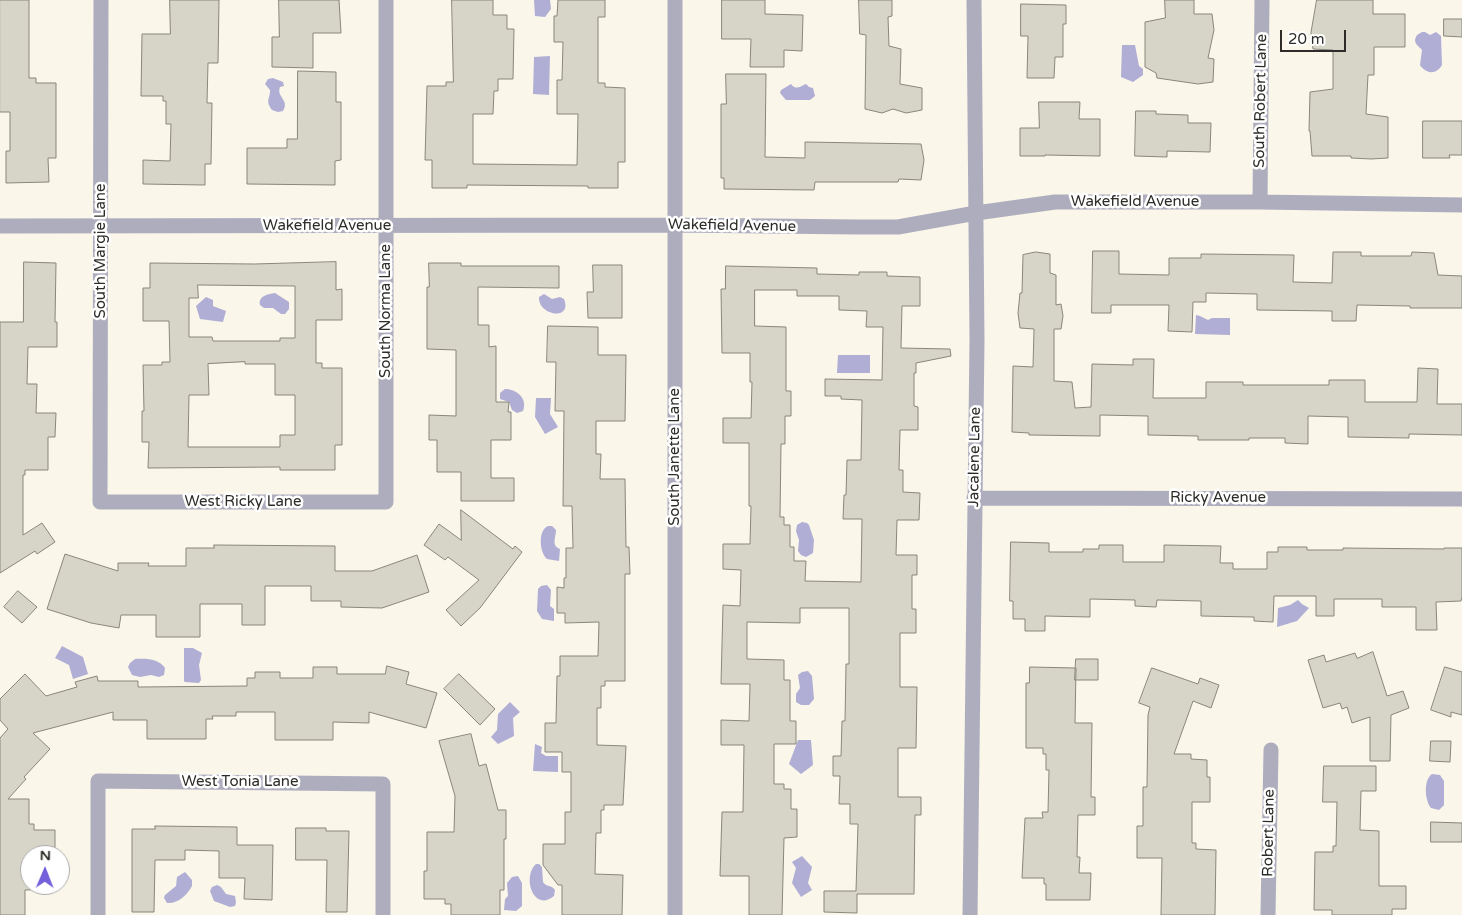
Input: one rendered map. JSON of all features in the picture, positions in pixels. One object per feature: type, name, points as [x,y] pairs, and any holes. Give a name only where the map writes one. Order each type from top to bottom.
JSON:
[{"type":"street","name":"South Margie Lane","points":[[100,502],[102,0]]},
{"type":"street","name":"South Norma Lane","points":[[386,0],[386,502]]},
{"type":"street","name":"South Janette Lane","points":[[675,0],[675,915]]},
{"type":"street","name":"Jacalene Lane","points":[[970,915],[974,498],[978,340],[974,0]]},
{"type":"street","name":"South Robert Lane","points":[[1260,202],[1262,0]]},
{"type":"street","name":"Wakefield Avenue","points":[[0,226],[675,225],[898,227],[1054,202],[1260,202],[1462,205]]},
{"type":"street","name":"Ricky Avenue","points":[[974,498],[1462,499]]},
{"type":"street","name":"West Ricky Lane","points":[[100,502],[386,502]]},
{"type":"street","name":"Robert Lane","points":[[1268,915],[1271,750]]},
{"type":"street","name":"West Tonia Lane","points":[[98,915],[98,782],[383,784],[383,915]]},
{"type":"water","points":[[534,0],[550,0],[551,9],[545,17],[535,16]]},
{"type":"water","points":[[1422,32],[1430,35],[1436,32],[1441,36],[1442,65],[1434,72],[1428,72],[1420,65],[1422,50],[1415,40],[1417,35]]},
{"type":"water","points":[[1122,45],[1135,45],[1139,66],[1143,69],[1143,75],[1133,82],[1121,77]]},
{"type":"water","points":[[550,56],[549,95],[533,94],[534,57]]},
{"type":"water","points":[[273,78],[283,82],[284,86],[280,87],[279,90],[285,104],[283,111],[272,110],[269,104],[270,90],[265,84],[268,79]]},
{"type":"water","points":[[791,84],[797,88],[806,84],[813,88],[815,96],[810,100],[786,100],[780,93],[781,90]]},
{"type":"water","points":[[275,293],[289,302],[289,309],[285,314],[281,314],[273,308],[264,308],[260,305],[262,298]]},
{"type":"water","points":[[544,294],[552,299],[560,297],[564,299],[564,311],[554,313],[544,308],[540,303],[539,297]]},
{"type":"water","points":[[206,297],[213,300],[213,306],[226,311],[223,322],[200,319],[196,306]]},
{"type":"water","points":[[1196,315],[1208,320],[1212,318],[1230,318],[1230,335],[1195,334]]},
{"type":"water","points":[[838,355],[870,355],[870,373],[837,373]]},
{"type":"water","points":[[505,389],[514,391],[523,399],[523,411],[517,413],[512,410],[509,402],[500,399],[500,393]]},
{"type":"water","points":[[536,398],[551,398],[550,414],[558,427],[545,434],[535,417]]},
{"type":"water","points":[[802,522],[809,525],[814,540],[813,553],[806,557],[798,551],[799,540],[796,531],[797,525]]},
{"type":"water","points":[[548,526],[552,526],[556,530],[555,544],[560,549],[559,561],[547,559],[542,551],[541,536]]},
{"type":"water","points":[[547,585],[551,590],[550,606],[554,609],[554,621],[542,619],[537,611],[538,589],[541,586]]},
{"type":"water","points":[[1298,600],[1309,608],[1297,621],[1277,627],[1278,608],[1290,605]]},
{"type":"water","points":[[62,646],[83,657],[88,674],[73,679],[69,665],[55,658]]},
{"type":"water","points":[[184,648],[193,648],[202,653],[199,665],[201,680],[199,683],[184,681]]},
{"type":"water","points":[[135,659],[156,661],[165,668],[164,675],[159,677],[151,675],[140,677],[132,675],[128,667]]},
{"type":"water","points":[[808,671],[812,676],[814,699],[809,705],[801,705],[796,702],[796,694],[800,688],[798,675]]},
{"type":"water","points":[[510,702],[520,712],[513,718],[514,736],[498,744],[491,737],[497,730],[498,714]]},
{"type":"water","points":[[798,740],[811,740],[813,765],[801,774],[789,764]]},
{"type":"water","points":[[535,744],[542,747],[541,753],[546,756],[558,756],[558,772],[533,771]]},
{"type":"water","points":[[1432,774],[1440,775],[1444,781],[1444,805],[1439,810],[1431,808],[1426,796],[1427,781]]},
{"type":"water","points":[[802,856],[812,867],[808,883],[812,890],[801,897],[792,883],[796,868],[792,862]]},
{"type":"water","points":[[536,864],[542,867],[543,882],[555,890],[554,896],[547,900],[540,900],[535,897],[532,891],[530,876]]},
{"type":"water","points":[[185,872],[192,880],[192,886],[188,893],[175,902],[167,903],[164,898],[165,895],[176,886],[177,877]]},
{"type":"water","points":[[518,876],[522,883],[522,906],[516,911],[504,910],[505,899],[508,896],[507,883],[512,877]]},
{"type":"water","points":[[217,885],[226,894],[235,896],[235,906],[230,907],[214,901],[210,891],[212,887]]},
{"type":"building","points":[[0,0],[29,0],[29,78],[36,78],[36,83],[56,83],[56,158],[48,158],[49,182],[6,183],[6,151],[10,151],[10,112],[0,112]]},
{"type":"building","points":[[170,0],[219,0],[218,63],[208,63],[207,103],[212,103],[211,164],[205,164],[205,185],[143,184],[143,160],[170,161],[171,124],[166,124],[166,101],[163,101],[163,96],[141,96],[142,34],[170,34]]},
{"type":"building","points":[[279,0],[339,0],[341,33],[313,33],[313,68],[272,67],[272,37],[279,37]]},
{"type":"building","points":[[452,0],[493,0],[493,15],[507,15],[507,29],[514,29],[513,79],[498,79],[498,91],[494,91],[493,114],[473,114],[473,164],[577,165],[578,114],[557,114],[557,80],[562,80],[563,42],[554,42],[554,16],[557,16],[558,0],[605,0],[605,17],[598,17],[598,83],[605,83],[605,87],[625,88],[625,162],[618,162],[618,188],[467,185],[467,188],[432,188],[432,160],[425,160],[427,86],[446,86],[446,82],[453,82]]},
{"type":"building","points":[[722,0],[765,0],[765,14],[803,15],[802,51],[784,50],[784,67],[750,67],[751,39],[722,39]]},
{"type":"building","points":[[859,0],[892,0],[892,16],[888,17],[889,46],[901,49],[900,84],[922,88],[922,110],[906,113],[893,109],[882,113],[865,109],[866,35],[860,34]]},
{"type":"building","points":[[1165,0],[1194,0],[1194,14],[1212,14],[1214,30],[1208,58],[1214,59],[1213,82],[1198,84],[1157,78],[1156,73],[1145,67],[1145,22],[1165,18]]},
{"type":"building","points":[[1317,0],[1373,0],[1373,14],[1405,14],[1405,47],[1374,47],[1374,75],[1368,75],[1366,114],[1388,117],[1388,158],[1312,156],[1309,131],[1310,92],[1333,89],[1333,50],[1313,49],[1311,33]]},
{"type":"building","points":[[1021,4],[1066,5],[1066,24],[1063,24],[1063,57],[1055,57],[1054,78],[1027,78],[1028,36],[1021,36]]},
{"type":"building","points":[[1444,19],[1462,19],[1462,37],[1444,36]]},
{"type":"building","points":[[298,71],[336,72],[336,102],[341,102],[341,160],[335,161],[335,185],[247,184],[247,148],[287,148],[287,139],[297,139]]},
{"type":"building","points":[[726,74],[766,74],[765,157],[805,158],[805,142],[921,144],[924,160],[921,180],[899,179],[898,182],[815,182],[814,190],[724,189],[724,178],[721,178],[721,104],[726,104]]},
{"type":"building","points":[[1039,102],[1080,102],[1079,119],[1100,119],[1100,156],[1020,156],[1020,128],[1039,128]]},
{"type":"building","points":[[1136,111],[1156,111],[1156,114],[1188,115],[1188,123],[1211,123],[1210,152],[1167,151],[1167,157],[1135,156]]},
{"type":"building","points":[[1423,121],[1462,121],[1462,155],[1449,155],[1450,158],[1423,158]]},
{"type":"building","points":[[1093,251],[1119,251],[1119,274],[1169,275],[1169,258],[1201,258],[1201,254],[1294,255],[1293,282],[1332,283],[1333,252],[1361,252],[1361,256],[1411,256],[1412,252],[1434,253],[1438,275],[1462,276],[1462,308],[1357,305],[1356,321],[1332,321],[1332,311],[1257,310],[1257,294],[1206,293],[1206,302],[1193,302],[1192,332],[1168,331],[1169,305],[1111,305],[1111,313],[1092,313]]},
{"type":"building","points":[[1036,252],[1050,254],[1050,273],[1056,275],[1056,305],[1061,304],[1063,316],[1061,329],[1054,329],[1054,381],[1072,382],[1075,408],[1091,407],[1092,364],[1133,365],[1133,359],[1154,359],[1153,398],[1206,398],[1206,382],[1243,382],[1243,385],[1329,385],[1329,380],[1365,380],[1365,402],[1417,402],[1418,368],[1438,369],[1437,404],[1462,404],[1462,435],[1409,434],[1409,438],[1348,437],[1348,417],[1308,416],[1308,444],[1285,443],[1285,438],[1198,440],[1198,436],[1148,435],[1148,416],[1100,415],[1100,436],[1029,435],[1029,433],[1012,432],[1013,366],[1033,367],[1034,329],[1020,328],[1018,313],[1020,293],[1022,293],[1023,255]]},
{"type":"building","points":[[24,262],[56,263],[55,322],[57,322],[57,347],[28,347],[27,384],[37,384],[36,413],[56,413],[55,437],[48,437],[48,470],[25,470],[25,475],[23,475],[23,535],[42,523],[55,542],[37,554],[35,551],[0,573],[0,322],[23,322]]},
{"type":"building","points":[[336,262],[336,290],[342,289],[342,320],[316,320],[316,363],[322,363],[322,368],[342,368],[342,445],[335,445],[335,470],[280,470],[280,467],[148,468],[149,442],[142,442],[142,411],[144,411],[143,365],[162,365],[162,362],[170,362],[169,321],[143,321],[143,288],[150,288],[150,263],[254,264]],"holes":[[[198,285],[295,286],[295,338],[280,338],[280,341],[213,341],[212,337],[189,337],[189,298],[198,298]],[[245,362],[245,364],[275,364],[275,395],[295,395],[295,435],[280,435],[280,447],[188,447],[189,395],[209,395],[208,364]]]},
{"type":"building","points":[[429,263],[461,263],[461,266],[559,266],[559,288],[478,287],[478,325],[489,325],[489,347],[496,346],[496,402],[509,402],[508,412],[511,412],[511,440],[491,440],[491,478],[514,478],[514,501],[461,501],[461,472],[437,472],[437,440],[429,440],[429,415],[456,416],[456,350],[427,349]]},
{"type":"building","points":[[593,265],[622,265],[622,318],[588,318],[587,292],[593,292]]},
{"type":"building","points":[[726,266],[817,268],[817,274],[859,275],[859,272],[887,272],[887,276],[920,277],[920,306],[902,306],[901,348],[950,349],[951,356],[916,363],[916,373],[914,373],[914,406],[918,407],[918,430],[900,430],[899,470],[903,470],[903,492],[920,493],[919,520],[897,520],[896,555],[917,555],[917,575],[912,575],[912,609],[916,609],[916,633],[900,633],[900,687],[917,687],[916,748],[898,748],[898,797],[921,797],[921,815],[915,815],[914,894],[857,894],[857,913],[824,912],[824,891],[856,891],[858,824],[850,824],[850,804],[839,804],[840,776],[833,776],[833,756],[841,756],[842,721],[845,721],[846,664],[849,664],[849,608],[800,608],[800,623],[747,622],[747,659],[784,660],[784,680],[790,680],[790,721],[796,721],[796,744],[774,744],[774,784],[784,784],[784,789],[791,789],[791,809],[797,809],[797,837],[784,838],[782,915],[749,915],[749,876],[720,876],[722,812],[743,812],[744,745],[721,745],[721,720],[749,721],[750,684],[721,684],[723,605],[740,606],[741,570],[723,569],[723,544],[750,544],[751,506],[749,506],[749,443],[723,443],[723,418],[751,418],[752,382],[750,382],[750,353],[722,353],[721,289],[725,289]],"holes":[[[755,290],[797,290],[797,296],[839,296],[839,310],[867,311],[866,327],[883,327],[882,380],[825,379],[825,396],[841,396],[841,399],[862,400],[861,460],[847,460],[843,519],[862,519],[861,582],[805,581],[806,561],[794,561],[794,547],[790,547],[790,525],[784,525],[784,517],[780,517],[781,444],[785,444],[785,416],[791,416],[791,391],[786,391],[786,327],[755,326]]]},
{"type":"building","points":[[548,326],[598,327],[598,355],[626,355],[625,421],[596,421],[596,454],[601,454],[600,479],[625,479],[626,547],[629,547],[630,574],[625,574],[625,681],[605,681],[605,686],[601,686],[601,708],[597,708],[597,745],[626,746],[623,805],[604,805],[604,810],[601,810],[601,833],[596,833],[595,874],[623,875],[622,915],[562,915],[562,885],[558,885],[543,865],[543,844],[565,844],[565,812],[571,812],[571,772],[562,772],[562,752],[545,752],[545,723],[556,723],[557,676],[560,676],[560,656],[598,656],[599,622],[565,623],[565,613],[557,613],[557,587],[564,588],[564,578],[566,578],[566,548],[573,548],[572,506],[563,506],[564,411],[555,411],[556,362],[547,362]]},
{"type":"building","points":[[461,510],[513,549],[515,546],[522,552],[480,608],[461,626],[446,610],[479,580],[448,557],[445,560],[424,545],[439,524],[461,540]]},
{"type":"building","points":[[1011,542],[1049,543],[1049,552],[1083,552],[1083,549],[1099,549],[1099,545],[1123,545],[1123,562],[1164,562],[1164,545],[1221,546],[1220,563],[1233,563],[1233,569],[1267,569],[1267,552],[1278,552],[1278,547],[1307,547],[1307,550],[1343,550],[1343,548],[1462,548],[1462,597],[1461,601],[1436,602],[1437,630],[1416,630],[1416,607],[1382,607],[1382,599],[1334,599],[1334,616],[1316,616],[1316,596],[1274,596],[1273,622],[1254,621],[1254,617],[1201,616],[1201,601],[1157,600],[1156,607],[1135,606],[1135,600],[1090,599],[1090,617],[1045,616],[1045,631],[1025,631],[1025,619],[1013,619],[1013,601],[1010,601]]},
{"type":"building","points":[[214,545],[335,546],[335,571],[372,571],[417,555],[429,592],[382,608],[341,607],[341,601],[311,601],[311,586],[265,586],[265,625],[242,625],[242,604],[200,604],[200,637],[156,637],[156,615],[121,615],[119,628],[91,623],[47,609],[65,554],[118,571],[118,563],[149,563],[148,566],[186,566],[186,548],[214,548]]},
{"type":"building","points":[[18,591],[37,607],[22,623],[4,607]]},
{"type":"building","points":[[1373,652],[1387,696],[1403,691],[1409,708],[1391,715],[1390,761],[1370,761],[1370,717],[1352,723],[1347,707],[1342,709],[1340,703],[1323,708],[1308,660],[1324,655],[1326,662],[1355,653],[1357,658]]},
{"type":"building","points":[[1076,659],[1098,659],[1098,680],[1075,680]]},
{"type":"building","points":[[387,666],[409,672],[406,684],[437,693],[426,728],[369,712],[369,723],[333,722],[333,740],[275,740],[275,712],[236,712],[236,716],[212,716],[213,719],[206,719],[206,739],[147,739],[147,720],[113,720],[113,712],[33,733],[50,749],[24,777],[26,779],[8,799],[29,799],[29,824],[34,824],[34,830],[55,830],[55,845],[20,845],[20,895],[25,895],[25,915],[0,915],[0,738],[8,729],[0,720],[0,699],[25,674],[46,696],[77,687],[75,682],[97,676],[98,681],[138,681],[138,687],[247,686],[247,678],[255,678],[255,672],[280,672],[280,678],[313,678],[313,667],[337,667],[337,674],[385,674]]},
{"type":"building","points":[[1030,667],[1076,668],[1075,723],[1092,723],[1091,797],[1095,797],[1095,815],[1078,815],[1077,857],[1080,857],[1079,873],[1091,873],[1090,900],[1046,900],[1044,878],[1022,878],[1025,818],[1043,818],[1042,812],[1048,812],[1049,770],[1046,770],[1046,754],[1043,754],[1043,748],[1026,748],[1026,683],[1029,683]]},
{"type":"building","points":[[1445,667],[1462,672],[1462,715],[1451,712],[1451,717],[1431,710]]},
{"type":"building","points":[[1152,668],[1198,684],[1200,678],[1219,685],[1211,708],[1193,701],[1174,754],[1191,754],[1191,759],[1207,760],[1207,777],[1210,777],[1210,802],[1192,802],[1192,843],[1196,843],[1196,849],[1216,850],[1215,915],[1161,915],[1162,858],[1137,858],[1137,826],[1143,826],[1143,787],[1147,787],[1148,715],[1150,707],[1139,703]]},
{"type":"building","points":[[459,674],[495,709],[480,725],[444,689]]},
{"type":"building","points":[[471,734],[479,766],[486,764],[498,810],[506,810],[504,890],[500,890],[500,915],[451,915],[451,904],[445,904],[445,899],[424,899],[424,871],[427,871],[427,832],[454,832],[455,796],[439,741]]},
{"type":"building","points":[[1431,741],[1451,741],[1450,762],[1430,761]]},
{"type":"building","points":[[1324,766],[1376,766],[1376,791],[1361,791],[1360,830],[1379,831],[1379,886],[1406,886],[1406,909],[1392,909],[1392,915],[1332,915],[1332,910],[1314,910],[1315,852],[1333,852],[1333,846],[1336,846],[1337,802],[1323,802]]},
{"type":"building","points":[[1431,822],[1462,823],[1462,842],[1431,842]]},
{"type":"building","points":[[155,826],[237,827],[237,845],[273,845],[272,900],[244,899],[245,878],[219,878],[219,851],[185,850],[185,860],[155,860],[154,912],[132,912],[132,829],[155,829]]},
{"type":"building","points":[[296,828],[326,828],[326,831],[349,831],[347,912],[326,912],[327,860],[296,860]]}]
